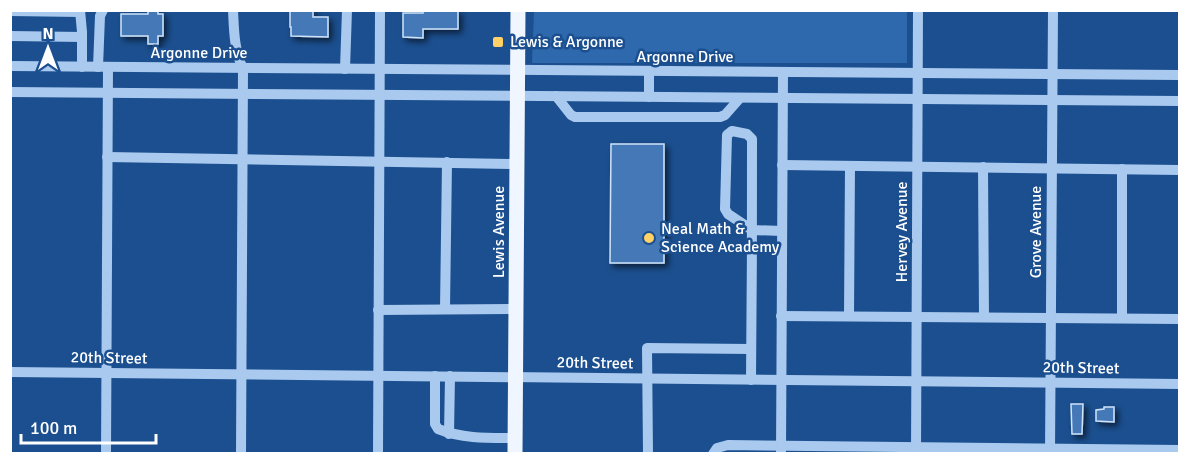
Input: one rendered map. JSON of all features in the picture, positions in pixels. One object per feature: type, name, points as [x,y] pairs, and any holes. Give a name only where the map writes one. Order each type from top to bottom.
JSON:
[{"type":"main road","name":"Lewis Avenue","points":[[515,453],[518,10]]},
{"type":"street","points":[[103,10],[100,16],[103,67],[108,93],[106,453]]},
{"type":"street","points":[[233,10],[234,40],[243,69],[241,453]]},
{"type":"street","points":[[345,69],[347,10]]},
{"type":"street","points":[[378,453],[380,10]]},
{"type":"street","name":"Hervey Avenue","points":[[916,450],[918,10]]},
{"type":"street","name":"Grove Avenue","points":[[1050,451],[1053,10]]},
{"type":"street","points":[[10,11],[80,11],[82,67]]},
{"type":"street","points":[[10,36],[82,37]]},
{"type":"street","name":"Argonne Drive","points":[[10,66],[1179,75]]},
{"type":"street","points":[[649,72],[649,97]]},
{"type":"street","points":[[781,449],[783,72]]},
{"type":"street","points":[[10,92],[1179,101]]},
{"type":"street","points":[[556,96],[575,117],[720,117],[740,98]]},
{"type":"street","points":[[751,380],[752,230],[752,139],[747,134],[732,131],[727,135],[725,208],[728,214],[752,230],[782,231]]},
{"type":"street","points":[[107,157],[517,164]]},
{"type":"street","points":[[445,309],[447,162]]},
{"type":"street","points":[[782,165],[1179,170]]},
{"type":"street","points":[[849,316],[850,166]]},
{"type":"street","points":[[983,167],[984,317]]},
{"type":"street","points":[[1122,169],[1122,318]]},
{"type":"street","points":[[378,310],[516,309]]},
{"type":"street","points":[[782,316],[1179,319]]},
{"type":"street","points":[[648,453],[647,348],[751,349]]},
{"type":"street","name":"20th Street","points":[[10,372],[1179,384]]},
{"type":"street","points":[[435,376],[435,424],[438,429],[453,435],[515,438]]},
{"type":"street","points":[[449,434],[450,376]]},
{"type":"street","points":[[713,453],[717,447],[723,445],[848,450],[1179,450]]},
{"type":"shaded area","points":[[534,11],[907,11],[907,63],[532,63]]},
{"type":"building","points":[[148,10],[158,10],[158,14],[163,14],[163,36],[158,36],[158,44],[148,44],[148,36],[121,36],[121,14],[148,14]]},
{"type":"building","points":[[290,10],[313,10],[313,17],[328,17],[328,37],[291,36]]},
{"type":"building","points":[[423,10],[458,11],[458,29],[423,29],[423,38],[403,37],[403,13],[423,13]]},
{"type":"building","points":[[611,144],[664,144],[664,263],[610,263]]},
{"type":"building","points":[[1071,404],[1083,404],[1082,434],[1072,434]]},
{"type":"building","points":[[1104,407],[1114,407],[1114,422],[1096,421],[1096,410],[1104,409]]},
{"type":"place","name":"Lewis & Argonne","points":[[498,42]]},
{"type":"place","name":"Neal Math & Science Academy","points":[[649,238]]}]
